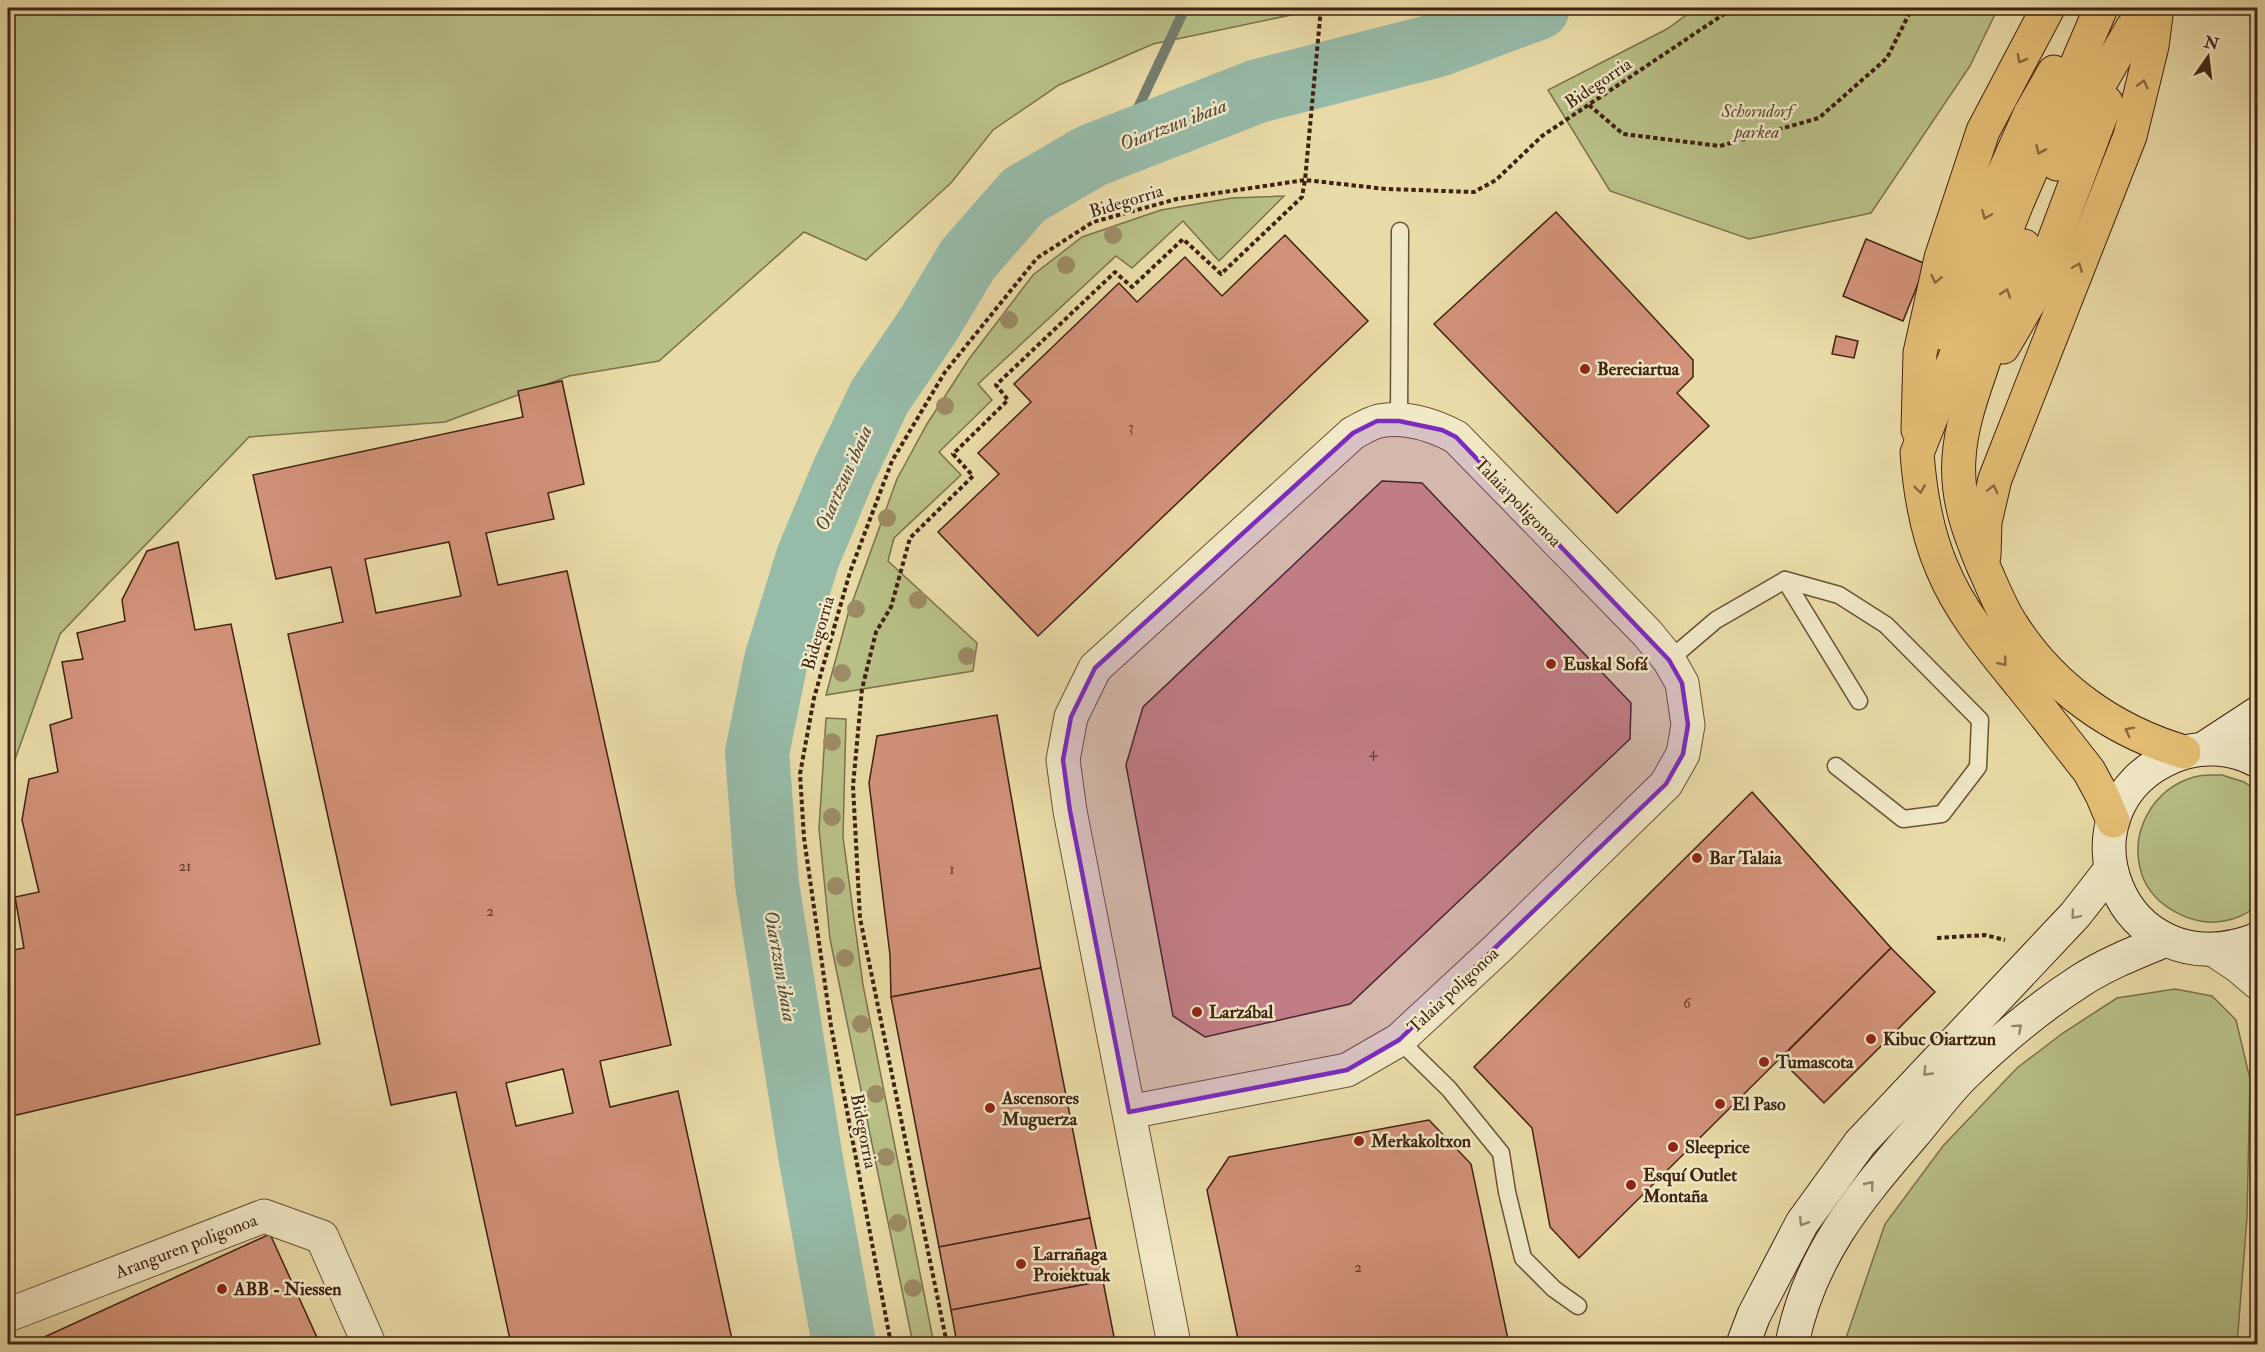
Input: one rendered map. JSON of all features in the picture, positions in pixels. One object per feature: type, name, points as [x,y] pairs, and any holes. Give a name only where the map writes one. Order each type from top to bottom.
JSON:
[{"type":"highway","points":[[2048,8],[1983,130],[1941,258],[1920,353],[1917,453],[1920,493],[1929,532],[1941,568],[1959,603],[1976,629],[2089,771],[2113,821]]},
{"type":"highway","points":[[1984,567],[1985,522],[1995,479],[2130,136],[2152,46],[2157,8]]},
{"type":"highway","points":[[1917,453],[2017,203],[2099,14]]},
{"type":"highway","points":[[2136,18],[2066,142],[2009,284],[1962,431],[1959,489],[1972,543],[1996,597],[2030,651],[2073,694],[2121,727],[2159,744],[2193,750]]},
{"type":"street","name":"Talaia poligonoa","points":[[1129,1112],[1347,1070],[1399,1040],[1498,948],[1666,784],[1683,754],[1688,725],[1682,683],[1669,660],[1647,633],[1456,437],[1418,422],[1399,421],[1377,421],[1353,433],[1095,668],[1071,717],[1063,760],[1070,811],[1174,1344]]},
{"type":"street","points":[[2258,713],[2193,750],[2160,762],[2139,777],[2123,797],[2113,821],[2109,845],[2111,869],[2118,891],[2130,911],[2146,927],[2166,940],[2198,950],[2214,950],[2258,939]]},
{"type":"street","points":[[2193,750],[2225,749],[2247,755],[2258,761]]},
{"type":"street","points":[[1743,1344],[1754,1315],[1802,1223],[1860,1143],[2075,915],[2111,869]]},
{"type":"street","points":[[1792,1344],[1804,1300],[1835,1232],[1867,1188],[1963,1077],[2032,1015],[2081,980],[2166,940]]},
{"type":"street","points":[[2214,950],[2238,966],[2258,984]]},
{"type":"street","name":"Aranguren poligonoa","points":[[8,1315],[264,1216],[322,1237],[369,1344]]},
{"type":"lane","points":[[1399,421],[1400,231]]},
{"type":"lane","points":[[1669,660],[1716,620],[1785,580],[1839,595],[1886,625],[1980,720],[1978,767],[1942,814],[1903,819],[1836,766]]},
{"type":"lane","points":[[1785,580],[1859,701]]},
{"type":"lane","points":[[1399,1040],[1449,1089],[1501,1153],[1507,1192],[1523,1258],[1554,1289],[1578,1306]]},
{"type":"path","points":[[947,1344],[860,918],[853,786],[859,706],[876,632],[891,607],[910,538],[973,477],[953,454],[1008,400],[996,386],[1115,272],[1132,288],[1183,239],[1221,274],[1302,197],[1321,8]]},
{"type":"path","name":"Bidegorria","points":[[891,1344],[831,1026],[804,838],[800,774],[814,698],[850,572],[892,461],[933,391],[945,372],[1037,258],[1093,222],[1177,199],[1305,180],[1386,189],[1474,192],[1496,180],[1542,136],[1733,8]]},
{"type":"path","points":[[1589,105],[1623,134],[1720,146],[1819,118],[1887,58],[1912,8]]},
{"type":"path","points":[[1937,938],[1984,935],[2006,940]]},
{"type":"highlighted area","points":[[1377,421],[1399,421],[1442,430],[1456,437],[1669,660],[1682,683],[1688,725],[1683,754],[1666,784],[1399,1040],[1347,1070],[1129,1112],[1070,811],[1063,760],[1071,717],[1095,668],[1353,433]]},
{"type":"green space","points":[[8,8],[1324,8],[1153,44],[1059,85],[993,130],[951,183],[866,260],[804,232],[659,361],[569,376],[445,422],[249,437],[60,634],[8,779]]},
{"type":"green space","name":"Schorndorf parkea","points":[[1696,8],[1998,8],[1970,66],[1871,213],[1749,239],[1610,191],[1548,90],[1667,29]]},
{"type":"green space","points":[[1284,196],[1219,261],[1183,221],[1132,268],[1116,256],[978,384],[992,400],[939,452],[961,475],[894,538],[888,561],[977,643],[973,671],[826,695],[848,614],[897,479],[927,424],[969,359],[1033,275],[1082,237],[1161,210],[1232,198]]},
{"type":"green space","points":[[826,718],[846,719],[843,837],[863,985],[934,1344],[913,1344],[830,939],[819,829]]},
{"type":"green space","points":[[2222,775],[2244,782],[2257,791],[2257,906],[2229,920],[2199,921],[2164,905],[2147,886],[2142,875],[2138,843],[2147,814],[2167,791],[2194,777]]},
{"type":"green space","points":[[2175,989],[2212,996],[2236,1020],[2250,1079],[2247,1218],[2237,1344],[1844,1344],[1885,1224],[1943,1146],[2017,1068],[2063,1033],[2117,998]]},
{"type":"building","name":"Bereciartua","points":[[1556,212],[1693,360],[1693,377],[1677,393],[1709,426],[1617,513],[1434,324]]},
{"type":"building","points":[[1285,235],[1368,321],[1038,636],[938,532],[999,474],[978,453],[1031,402],[1014,384],[1119,283],[1137,302],[1185,257],[1222,296]]},
{"type":"building","points":[[1866,239],[1926,264],[1903,321],[1843,296]]},
{"type":"building","points":[[1836,336],[1858,341],[1854,358],[1832,354]]},
{"type":"building","points":[[562,381],[584,484],[548,493],[554,519],[486,533],[498,585],[567,571],[671,1045],[600,1061],[610,1107],[678,1091],[733,1344],[511,1344],[456,1092],[391,1105],[288,634],[343,622],[331,567],[276,579],[253,475],[523,417],[518,391]],"holes":[[[449,542],[461,596],[376,613],[365,559]],[[563,1069],[573,1113],[516,1126],[506,1083]]]},
{"type":"building","points":[[1382,481],[1422,483],[1631,703],[1630,739],[1350,1004],[1205,1037],[1173,1016],[1126,765],[1143,707]]},
{"type":"building","points":[[178,542],[195,630],[231,624],[320,1044],[8,1117],[8,1008],[14,1006],[8,975],[8,951],[24,948],[15,897],[39,892],[22,820],[29,779],[58,772],[50,725],[72,718],[62,662],[83,659],[77,633],[125,621],[122,600],[147,551]]},
{"type":"building","points":[[997,715],[1041,968],[891,997],[890,955],[869,783],[877,736]]},
{"type":"building","points":[[1752,792],[1891,948],[1579,1258],[1550,1227],[1532,1128],[1474,1067]]},
{"type":"building","points":[[1891,948],[1935,992],[1824,1103],[1780,1059]]},
{"type":"building","name":"Ascensores Muguerza","points":[[1041,968],[1090,1218],[939,1247],[891,997]]},
{"type":"building","points":[[1429,1120],[1471,1164],[1509,1344],[1239,1344],[1207,1190],[1229,1157]]},
{"type":"building","name":"Larrañaga Proiektuak","points":[[1090,1218],[1103,1281],[951,1310],[939,1247]]},
{"type":"building","name":"ABB - Niessen","points":[[270,1234],[320,1344],[29,1344]]},
{"type":"building","points":[[1103,1281],[1115,1342],[1103,1344],[957,1344],[951,1310]]},
{"type":"waterway","points":[[1121,144],[1185,8]]},
{"type":"waterway","name":"Oiartzun ibaia","points":[[844,1344],[810,1154],[767,884],[757,753],[776,660],[808,557],[843,473],[880,396],[929,324],[968,259],[1024,195],[1091,156],[1258,91],[1438,45],[1538,8]]},
{"type":"place","name":"Bereciartua","points":[[1585,369]]},
{"type":"place","name":"Euskal Sofá","points":[[1551,664]]},
{"type":"place","name":"Bar Talaia","points":[[1697,858]]},
{"type":"place","name":"Larzábal","points":[[1197,1012]]},
{"type":"place","name":"Kibuc Oiartzun","points":[[1871,1039]]},
{"type":"place","name":"Tumascota","points":[[1764,1062]]},
{"type":"place","name":"El Paso","points":[[1720,1104]]},
{"type":"place","name":"Ascensores Muguerza","points":[[990,1108]]},
{"type":"place","name":"Merkakoltxon","points":[[1359,1141]]},
{"type":"place","name":"Sleeprice","points":[[1673,1147]]},
{"type":"place","name":"Esquí Outlet Montaña","points":[[1631,1185]]},
{"type":"place","name":"Larrañaga Proiektuak","points":[[1021,1264]]},
{"type":"place","name":"ABB - Niessen","points":[[222,1289]]}]
